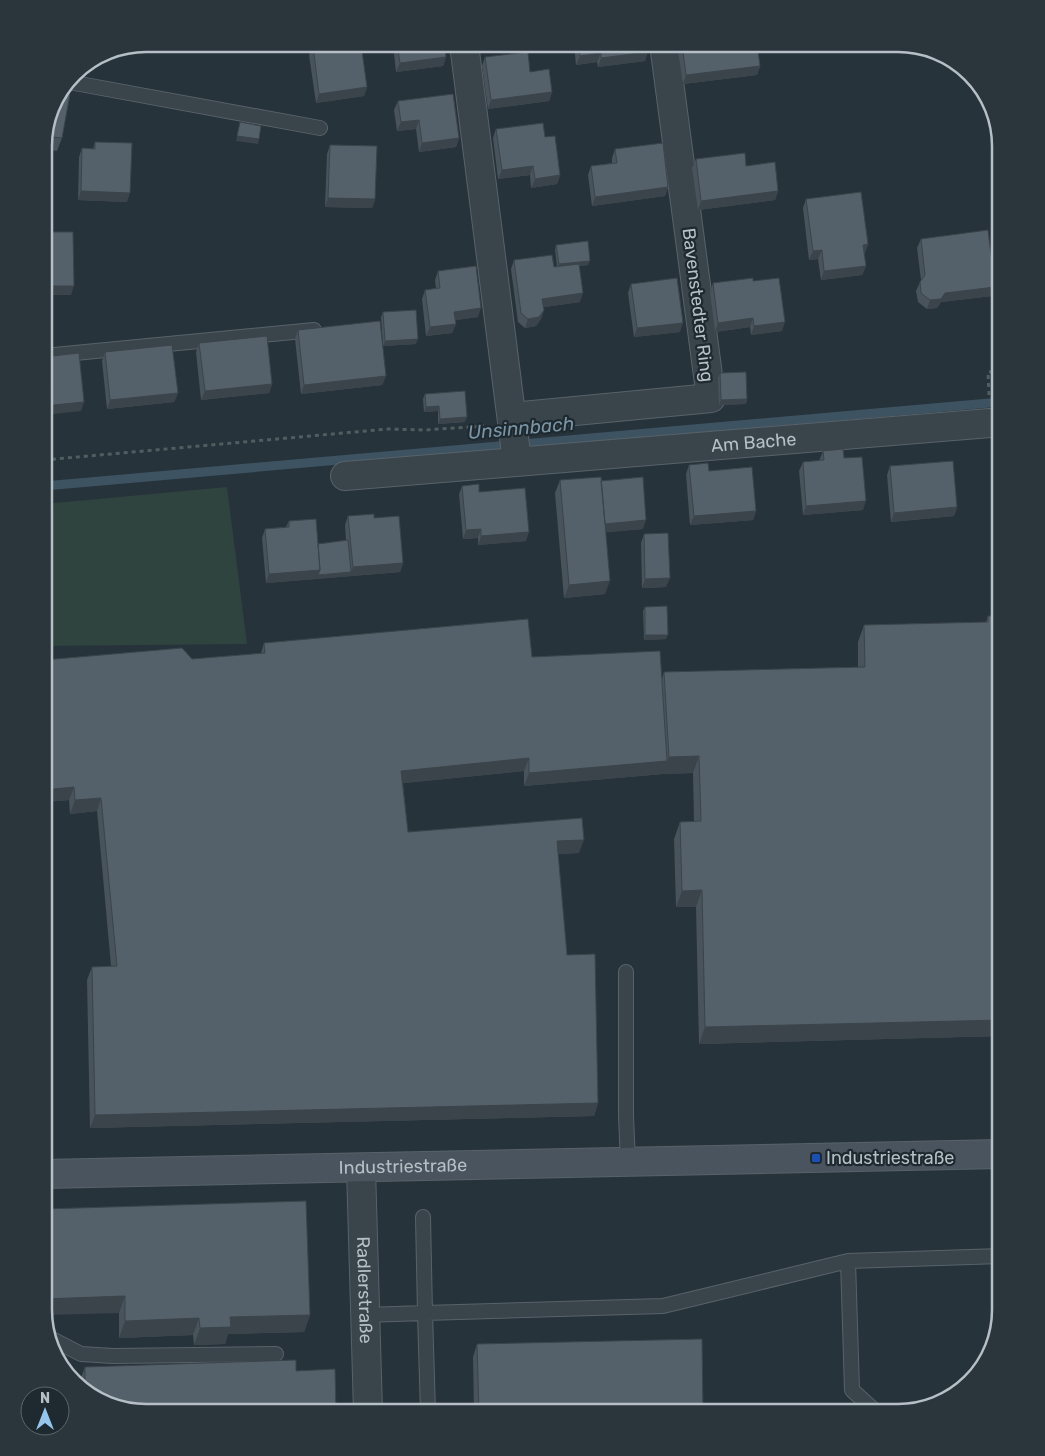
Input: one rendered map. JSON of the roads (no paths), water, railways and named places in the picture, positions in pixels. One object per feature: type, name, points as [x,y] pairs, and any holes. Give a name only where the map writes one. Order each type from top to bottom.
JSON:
[{"type":"street","points":[[465,53],[514,438]]},
{"type":"street","name":"Bavenstedter Ring","points":[[514,438],[710,398],[665,53]]},
{"type":"street","name":"Am Bache","points":[[345,476],[514,438],[990,423]]},
{"type":"street","name":"Industriestraße","points":[[52,1174],[992,1154]]},
{"type":"street","name":"Radlerstraße","points":[[361,1168],[368,1403]]},
{"type":"lane","points":[[77,83],[320,128]]},
{"type":"lane","points":[[53,355],[327,328]]},
{"type":"lane","points":[[626,972],[626,1116],[628,1162]]},
{"type":"lane","points":[[423,1217],[428,1403]]},
{"type":"lane","points":[[365,1315],[663,1306],[848,1260],[992,1256]]},
{"type":"lane","points":[[848,1260],[852,1390],[867,1404]]},
{"type":"lane","points":[[59,1343],[80,1354],[113,1356],[276,1354]]},
{"type":"waterway","name":"Unsinnbach","points":[[53,485],[992,403]]},
{"type":"place","name":"Industriestraße","points":[[816,1158]]}]
